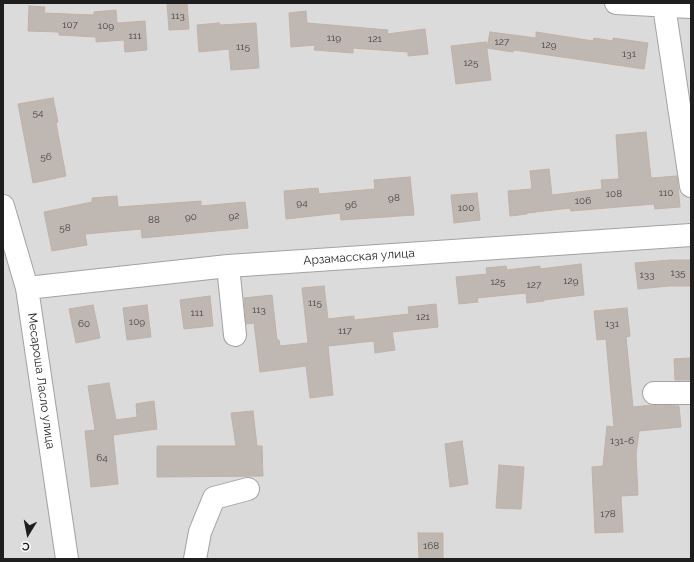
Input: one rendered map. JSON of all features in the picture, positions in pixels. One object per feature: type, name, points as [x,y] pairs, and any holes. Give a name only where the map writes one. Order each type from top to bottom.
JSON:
[{"type":"street","points":[[616,3],[691,7]]},
{"type":"street","points":[[664,6],[691,186]]},
{"type":"street","name":"Месароша Ласло улица","points":[[3,206],[27,288],[67,559]]},
{"type":"street","name":"Арзамасская улица","points":[[27,288],[228,266],[691,235]]},
{"type":"street","points":[[228,266],[235,335]]},
{"type":"street","points":[[654,393],[691,394]]},
{"type":"street","points":[[195,559],[200,532],[214,498],[248,489]]},
{"type":"shaded area","points":[[3,3],[691,3],[691,559],[3,559]]},
{"type":"building","points":[[167,3],[187,3],[189,29],[169,30]]},
{"type":"building","points":[[29,6],[45,7],[44,13],[94,15],[94,12],[116,10],[117,23],[145,21],[147,50],[125,52],[124,40],[96,42],[96,37],[59,35],[59,32],[28,31]]},
{"type":"building","points":[[306,11],[307,23],[388,30],[387,34],[425,29],[428,54],[408,56],[408,52],[353,48],[353,53],[314,50],[315,45],[291,47],[289,13]]},
{"type":"building","points":[[219,23],[220,25],[256,23],[259,68],[231,70],[229,49],[199,52],[197,25]]},
{"type":"building","points":[[490,32],[536,38],[536,32],[593,41],[594,38],[613,41],[613,38],[648,43],[644,69],[514,50],[513,52],[487,48]]},
{"type":"building","points":[[486,42],[491,80],[456,84],[451,46]]},
{"type":"building","points":[[53,98],[66,176],[33,183],[18,104]]},
{"type":"building","points":[[646,132],[651,178],[677,176],[680,207],[655,209],[654,204],[571,211],[570,208],[510,216],[508,191],[532,189],[530,171],[549,169],[552,195],[602,189],[601,180],[619,179],[616,135]]},
{"type":"building","points":[[410,177],[414,215],[341,220],[340,213],[286,219],[284,191],[318,188],[319,194],[375,189],[374,180]]},
{"type":"building","points":[[477,193],[480,220],[454,223],[451,195]]},
{"type":"building","points":[[117,196],[118,207],[201,201],[201,206],[245,202],[248,228],[142,238],[141,229],[85,234],[87,245],[52,251],[44,212],[92,202],[92,198]]},
{"type":"building","points":[[691,260],[691,286],[669,286],[638,289],[635,263]]},
{"type":"building","points":[[581,264],[584,295],[527,303],[526,293],[477,298],[478,302],[459,304],[456,277],[487,274],[486,268],[506,266],[507,270],[540,266],[540,269]]},
{"type":"building","points":[[324,286],[328,319],[354,316],[354,320],[409,314],[408,307],[436,304],[438,327],[392,332],[395,350],[375,353],[374,341],[328,346],[333,395],[310,398],[306,366],[260,372],[254,323],[246,324],[244,298],[272,295],[277,340],[279,340],[280,346],[308,343],[302,288]]},
{"type":"building","points":[[210,296],[213,326],[184,329],[180,300]]},
{"type":"building","points":[[93,305],[100,338],[76,343],[69,309]]},
{"type":"building","points":[[147,305],[151,337],[127,340],[123,308]]},
{"type":"building","points":[[627,308],[630,336],[626,337],[633,407],[653,405],[679,406],[681,427],[639,431],[636,455],[638,495],[621,496],[623,532],[595,533],[592,467],[603,466],[607,426],[614,427],[606,339],[597,340],[594,311]]},
{"type":"building","points":[[691,358],[691,380],[675,380],[674,359]]},
{"type":"building","points":[[109,383],[116,420],[137,417],[136,404],[154,401],[157,429],[113,435],[118,484],[91,487],[85,431],[95,430],[88,386]]},
{"type":"building","points":[[253,411],[257,446],[262,446],[263,476],[157,477],[157,446],[236,446],[231,413]]},
{"type":"building","points":[[462,441],[468,484],[450,487],[445,444]]},
{"type":"building","points":[[499,465],[524,467],[521,509],[496,508]]},
{"type":"building","points":[[418,533],[443,533],[443,559],[419,559]]}]
